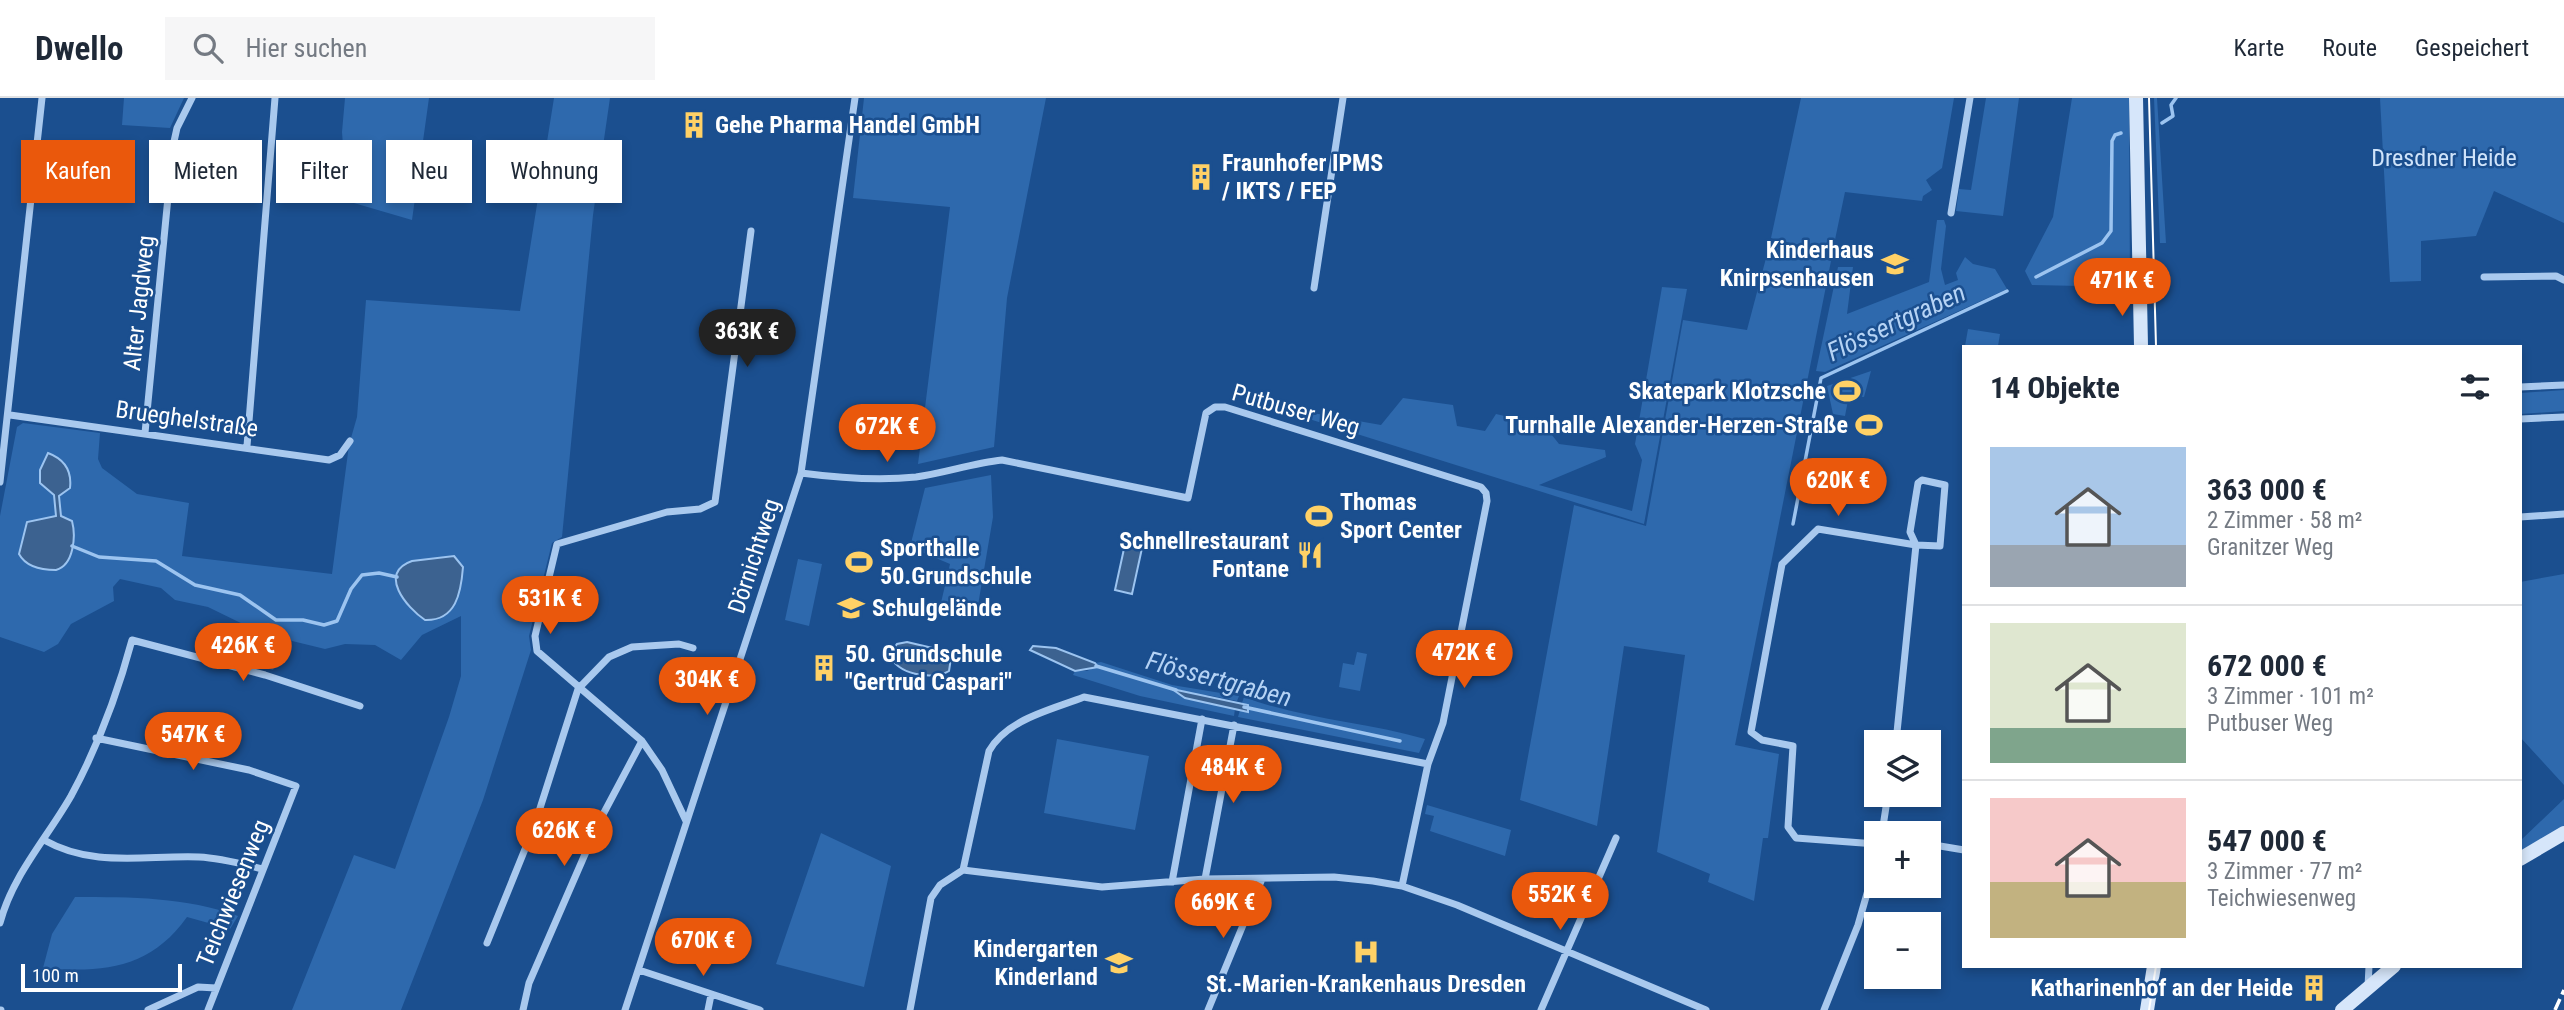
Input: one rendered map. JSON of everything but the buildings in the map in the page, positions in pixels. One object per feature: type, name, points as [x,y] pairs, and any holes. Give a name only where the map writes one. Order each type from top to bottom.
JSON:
[{"type":"main road","points":[[2136,98],[2141,345]]},
{"type":"main road","points":[[2522,858],[2564,832]]},
{"type":"main road","points":[[2147,1010],[2154,968]]},
{"type":"main road","points":[[2342,1010],[2391,968]]},
{"type":"street","points":[[0,482],[10,415],[42,98]]},
{"type":"street","name":"Alter Jagdweg","points":[[145,433],[173,146],[177,128],[192,98]]},
{"type":"street","points":[[247,446],[275,98]]},
{"type":"street","name":"Dörnichtweg","points":[[625,1010],[801,473],[855,98]]},
{"type":"street","points":[[1314,288],[1343,98]]},
{"type":"street","points":[[1951,213],[1970,98]]},
{"type":"street","points":[[687,822],[663,770],[642,741],[578,689],[537,651],[535,636],[557,544],[667,512],[700,509],[715,502],[751,231]]},
{"type":"street","points":[[2484,278],[2556,275],[2564,280]]},
{"type":"street","points":[[2522,387],[2564,385]]},
{"type":"street","name":"Putbuser Weg","points":[[801,473],[891,478],[919,476],[972,463],[1002,460],[1188,498],[1206,413],[1215,407],[1225,407],[1481,487],[1486,493],[1487,501],[1443,723],[1428,764]]},
{"type":"street","name":"Brueghelstraße","points":[[10,415],[247,446],[328,460],[340,455],[350,441]]},
{"type":"street","points":[[2522,419],[2564,417]]},
{"type":"street","points":[[1864,843],[1796,838],[1791,834],[1788,827],[1793,746],[1762,740],[1751,733],[1782,564],[1818,529],[1916,545],[1940,547],[1945,485],[1938,482],[1922,480],[1918,483],[1910,532],[1916,545],[1897,730]]},
{"type":"street","points":[[2522,517],[2564,514]]},
{"type":"street","points":[[0,923],[18,879],[72,794],[125,669],[132,640],[265,675],[360,706]]},
{"type":"street","points":[[487,943],[534,827],[578,689],[609,657],[632,647],[679,644],[694,648]]},
{"type":"street","points":[[963,870],[989,751],[997,737],[1009,729],[1083,697],[1234,724],[1428,764],[1402,886]]},
{"type":"street","points":[[1171,882],[1202,719]]},
{"type":"street","points":[[1205,880],[1234,724]]},
{"type":"street","name":"Teichwiesenweg","points":[[96,738],[238,767],[296,786],[208,1010]]},
{"type":"street","points":[[523,1010],[529,983],[599,822],[642,741]]},
{"type":"street","points":[[1541,1010],[1616,838]]},
{"type":"street","points":[[44,840],[68,852],[93,858],[200,857],[263,869]]},
{"type":"street","points":[[1941,846],[1962,850]]},
{"type":"street","points":[[910,1010],[931,898],[940,885],[963,870],[1093,887],[1205,880],[1334,877],[1402,886],[1567,950],[1706,1010]]},
{"type":"street","points":[[1208,1010],[1262,879]]},
{"type":"street","points":[[1824,1010],[1858,925],[1866,898]]},
{"type":"street","points":[[2368,988],[2369,968]]},
{"type":"street","points":[[639,970],[760,1010]]},
{"type":"street","points":[[148,1010],[198,987],[216,988]]},
{"type":"street","points":[[708,1010],[711,995]]},
{"type":"green space","points":[[124,98],[184,98],[170,128],[122,125]]},
{"type":"green space","points":[[345,98],[429,98],[423,140],[386,140],[386,203],[414,203],[412,220],[354,203],[372,203],[372,140],[343,140]]},
{"type":"green space","points":[[554,98],[610,98],[604,140],[547,140]]},
{"type":"green space","points":[[864,98],[1046,98],[1007,298],[994,447],[918,464],[950,207],[853,198]]},
{"type":"green space","points":[[1801,98],[1954,98],[1942,168],[1926,180],[1932,190],[1923,196],[1922,201],[1845,192],[1832,254],[1771,238]]},
{"type":"green space","points":[[1986,98],[2019,98],[2003,216],[1956,211],[1959,189],[1971,190]]},
{"type":"green space","points":[[2072,98],[2129,98],[2130,287],[2032,285],[2025,271],[2053,217]]},
{"type":"green space","points":[[2154,98],[2157,98],[2166,243],[2160,243]]},
{"type":"green space","name":"Dresdner Heide","points":[[2380,98],[2564,98],[2564,223],[2494,191],[2476,236],[2421,241],[2421,281],[2390,282]]},
{"type":"green space","points":[[537,203],[595,203],[562,537],[552,543],[529,636],[531,650],[483,800],[401,1010],[292,1010],[354,855],[395,869],[461,676],[461,616],[422,635],[401,660],[375,645],[345,644],[325,649],[284,639],[273,670],[242,661],[251,628],[208,607],[175,600],[161,588],[120,579],[113,587],[114,601],[71,624],[58,644],[44,652],[0,637],[0,516],[17,427],[23,423],[100,433],[98,459],[102,468],[137,494],[189,503],[182,556],[332,574],[349,445],[357,417],[366,300],[520,311]]},
{"type":"green space","points":[[1937,220],[1944,220],[1946,226],[1941,269],[1945,285],[1958,280],[1956,273],[1965,257],[1973,264],[1995,269],[2007,289],[1825,372],[1816,371],[1838,267],[1853,267],[1847,314],[1929,282]]},
{"type":"green space","points":[[1770,243],[1831,261],[1735,745],[1779,754],[1768,838],[1763,838],[1754,901],[1708,882],[1710,874],[1657,852],[1685,655],[1624,646],[1597,826],[1520,800],[1574,505],[1646,526],[1683,320],[1747,330]]},
{"type":"green space","points":[[1662,287],[1687,289],[1644,524],[1306,418],[1307,412],[1381,425],[1403,398],[1453,405],[1457,426],[1485,431],[1496,414],[1544,425],[1559,444],[1605,450],[1606,457],[1539,485],[1632,511],[1642,460],[1635,444]]},
{"type":"green space","points":[[1968,329],[2000,334],[1998,345],[1965,345]]},
{"type":"green space","name":"Skatepark Klotzsche","points":[[1871,371],[1864,397],[1849,395],[1845,416],[1833,414],[1827,386]]},
{"type":"green space","points":[[2564,390],[2564,411],[2522,414],[2522,393]]},
{"type":"green space","points":[[991,475],[993,517],[976,617],[940,607],[950,564],[910,547],[925,488]]},
{"type":"green space","points":[[798,559],[822,564],[809,626],[785,620]]},
{"type":"green space","points":[[2564,574],[2564,785],[2522,739],[2522,582]]},
{"type":"green space","points":[[1357,652],[1367,654],[1360,691],[1339,687],[1343,663],[1354,665]]},
{"type":"green space","points":[[1101,662],[1172,685],[1239,696],[1237,701],[1207,695],[1185,698],[1235,709],[1234,716],[1140,696],[1073,675],[1075,671],[1087,671],[1097,666],[1095,663]]},
{"type":"green space","points":[[1244,697],[1288,710],[1425,739],[1419,753],[1238,717],[1240,710],[1248,712],[1248,705],[1242,703]]},
{"type":"green space","points":[[1057,739],[1149,756],[1135,830],[1044,813]]},
{"type":"green space","points":[[2564,799],[2564,830],[2522,856],[2522,839]]},
{"type":"green space","points":[[1427,805],[1511,830],[1505,856],[1430,831],[1434,816],[1425,814]]},
{"type":"green space","points":[[821,833],[891,866],[864,987],[776,964]]},
{"type":"green space","points":[[75,897],[178,902],[238,916],[230,929],[187,917],[157,948],[124,964],[86,969],[43,968],[52,934]]},
{"type":"shaded area","points":[[48,453],[66,466],[70,476],[70,488],[59,496],[61,516],[72,521],[74,534],[67,562],[56,570],[30,565],[19,554],[27,522],[56,516],[54,495],[40,483],[40,470]]},
{"type":"shaded area","points":[[1127,535],[1144,539],[1132,594],[1115,590]]},
{"type":"shaded area","points":[[454,556],[463,567],[455,604],[444,616],[425,620],[404,599],[396,582],[397,574],[402,566],[412,561]]},
{"type":"shaded area","points":[[907,642],[945,651],[951,658],[949,671],[924,675],[906,671],[893,661],[890,654],[897,644]]},
{"type":"shaded area","points":[[1033,646],[1056,648],[1095,663],[1098,667],[1075,671],[1030,650]]},
{"type":"shaded area","points":[[1172,689],[1248,705],[1248,712],[1185,698]]},
{"type":"waterway","name":"Flössertgraben","points":[[2162,123],[2173,116],[2171,105],[2176,98]]},
{"type":"waterway","name":"Flössertgraben","points":[[2036,277],[2102,243],[2111,231],[2112,141],[2115,135],[2121,133]]},
{"type":"waterway","name":"Flössertgraben","points":[[1793,524],[1821,378],[2007,291]]},
{"type":"waterway","name":"Flössertgraben","points":[[72,546],[99,557],[156,561],[195,585],[240,595],[276,620],[303,620],[324,625],[337,621],[351,589],[362,575],[379,573],[397,577]]},
{"type":"waterway","name":"Flössertgraben","points":[[1096,666],[1176,690]]},
{"type":"waterway","name":"Flössertgraben","points":[[1244,707],[1400,741]]},
{"type":"tram line","points":[[2149,98],[2156,345]]},
{"type":"tram line","points":[[2149,1010],[2156,968]]},
{"type":"railway","points":[[2555,1010],[2564,990]]},
{"type":"place","name":"Gehe Pharma Handel GmbH","points":[[694,125]]},
{"type":"place","name":"Fraunhofer IPMS / IKTS / FEP","points":[[1201,177]]},
{"type":"place","name":"Kinderhaus Knirpsenhausen","points":[[1895,264]]},
{"type":"place","name":"Skatepark Klotzsche","points":[[1847,391]]},
{"type":"place","name":"Turnhalle Alexander-Herzen-Straße","points":[[1869,425]]},
{"type":"place","name":"Thomas Sport Center","points":[[1319,516]]},
{"type":"place","name":"Schnellrestaurant Fontane","points":[[1310,555]]},
{"type":"place","name":"Sporthalle 50.Grundschule","points":[[859,562]]},
{"type":"place","name":"Schulgelände","points":[[851,608]]},
{"type":"place","name":"50. Grundschule \"Gertrud Caspari\"","points":[[824,668]]},
{"type":"place","name":"St.-Marien-Krankenhaus Dresden","points":[[1366,952]]},
{"type":"place","name":"Kindergarten Kinderland","points":[[1119,963]]},
{"type":"place","name":"Katharinenhof an der Heide","points":[[2314,988]]}]
